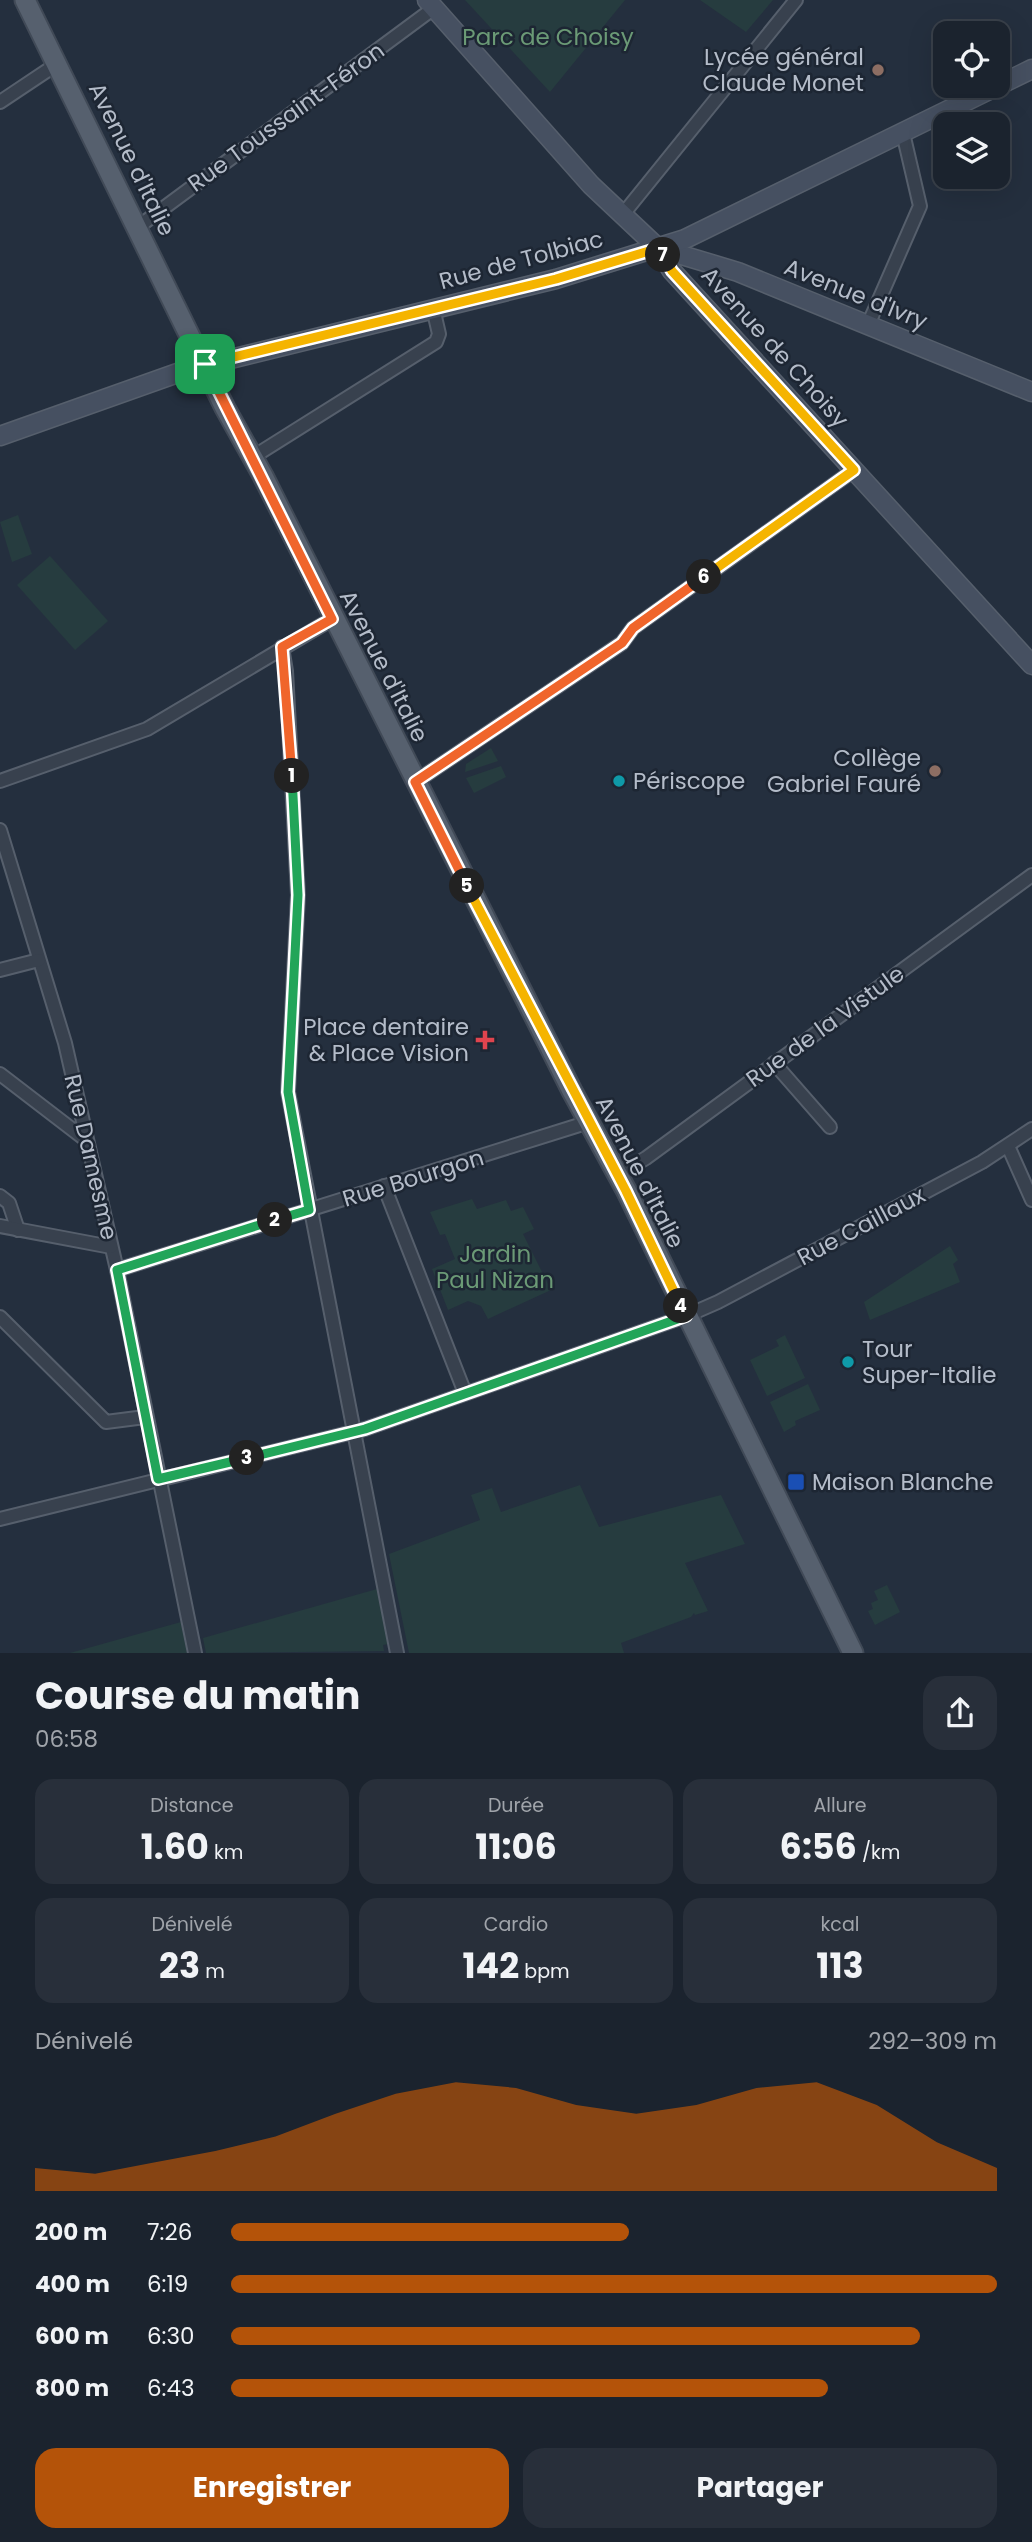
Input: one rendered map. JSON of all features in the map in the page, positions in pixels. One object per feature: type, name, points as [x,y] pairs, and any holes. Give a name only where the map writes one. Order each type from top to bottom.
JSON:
[{"type":"main road","name":"Avenue d'Italie","points":[[26,0],[332,619],[618,1175],[853,1653]]},
{"type":"main road","name":"Avenue de Choisy","points":[[430,4],[591,185],[659,248],[672,271],[1032,665]]},
{"type":"main road","name":"Rue de Tolbiac","points":[[0,436],[205,364],[556,279],[659,248],[711,228],[1032,69]]},
{"type":"main road","name":"Avenue d'Ivry","points":[[659,248],[737,272],[1032,392]]},
{"type":"street","points":[[624,213],[796,0]]},
{"type":"street","name":"Rue Toussaint-Féron","points":[[138,227],[430,4]]},
{"type":"street","points":[[0,102],[57,64]]},
{"type":"street","points":[[868,325],[920,206],[903,133]]},
{"type":"street","points":[[253,457],[436,342],[438,331],[433,309]]},
{"type":"street","points":[[415,782],[622,643],[633,628],[854,470]]},
{"type":"street","points":[[0,781],[148,729],[332,619]]},
{"type":"street","points":[[282,647],[287,684],[298,895],[288,1092],[397,1653]]},
{"type":"street","name":"Rue Damesme","points":[[0,830],[65,1043],[117,1270],[194,1649]]},
{"type":"street","name":"Rue de la Vistule","points":[[618,1175],[1032,875]]},
{"type":"street","points":[[0,970],[39,960]]},
{"type":"street","points":[[775,1063],[830,1127]]},
{"type":"street","points":[[0,1074],[86,1140]]},
{"type":"street","name":"Rue Bourgon","points":[[117,1270],[589,1122]]},
{"type":"street","name":"Rue Caillaux","points":[[0,1519],[354,1432],[686,1316],[718,1302],[1008,1146],[1032,1129]]},
{"type":"street","points":[[1008,1146],[1032,1200]]},
{"type":"street","points":[[384,1186],[465,1393]]},
{"type":"street","points":[[0,1196],[9,1203],[18,1230]]},
{"type":"street","points":[[0,1226],[111,1247]]},
{"type":"street","points":[[0,1317],[106,1422],[145,1417]]},
{"type":"green space","name":"Parc de Choisy","points":[[465,0],[625,0],[550,92]]},
{"type":"green space","points":[[700,0],[773,0],[746,32]]},
{"type":"green space","points":[[18,515],[32,554],[12,562],[0,522]]},
{"type":"green space","points":[[50,556],[108,621],[75,650],[17,585]]},
{"type":"green space","points":[[491,748],[498,761],[465,772],[466,764]]},
{"type":"green space","points":[[501,766],[506,777],[474,793],[466,778]]},
{"type":"green space","name":"Jardin Paul Nizan","points":[[472,1199],[477,1209],[506,1200],[511,1211],[523,1207],[534,1229],[523,1234],[551,1290],[488,1319],[481,1306],[468,1301],[448,1310],[432,1269],[455,1259],[445,1234],[440,1235],[430,1212]]},
{"type":"green space","points":[[950,1246],[958,1260],[953,1264],[960,1282],[870,1320],[864,1302]]},
{"type":"green space","points":[[785,1335],[805,1378],[767,1396],[750,1360],[779,1346],[776,1340]]},
{"type":"green space","points":[[808,1384],[820,1410],[795,1421],[796,1425],[784,1432],[770,1402]]},
{"type":"green space","points":[[580,1485],[599,1527],[721,1495],[745,1544],[685,1563],[708,1611],[695,1615],[694,1613],[691,1617],[621,1643],[624,1653],[409,1653],[389,1554],[480,1520],[471,1495],[492,1488],[501,1512]]},
{"type":"green space","points":[[887,1585],[900,1612],[875,1625],[868,1611],[873,1609],[871,1603],[878,1600],[874,1591]]},
{"type":"green space","points":[[377,1589],[388,1644],[383,1645],[384,1651],[206,1653],[203,1638]]},
{"type":"green space","points":[[181,1622],[187,1653],[70,1653]]},
{"type":"place","name":"Lycée général Claude Monet","points":[[878,70]]},
{"type":"place","name":"Collège Gabriel Fauré","points":[[935,771]]},
{"type":"place","name":"Périscope","points":[[619,781]]},
{"type":"place","name":"Place dentaire & Place Vision","points":[[485,1040]]},
{"type":"place","name":"Tour Super-Italie","points":[[848,1362]]},
{"type":"place","name":"Maison Blanche","points":[[796,1482]]},
{"type":"route","points":[[659,248],[672,271],[854,470],[633,628],[622,643],[415,782],[586,1119],[626,1191],[686,1316],[365,1429],[158,1479],[117,1270],[309,1210],[288,1092],[298,895],[286,671],[282,647],[332,619],[205,364],[556,279],[659,248]]}]
